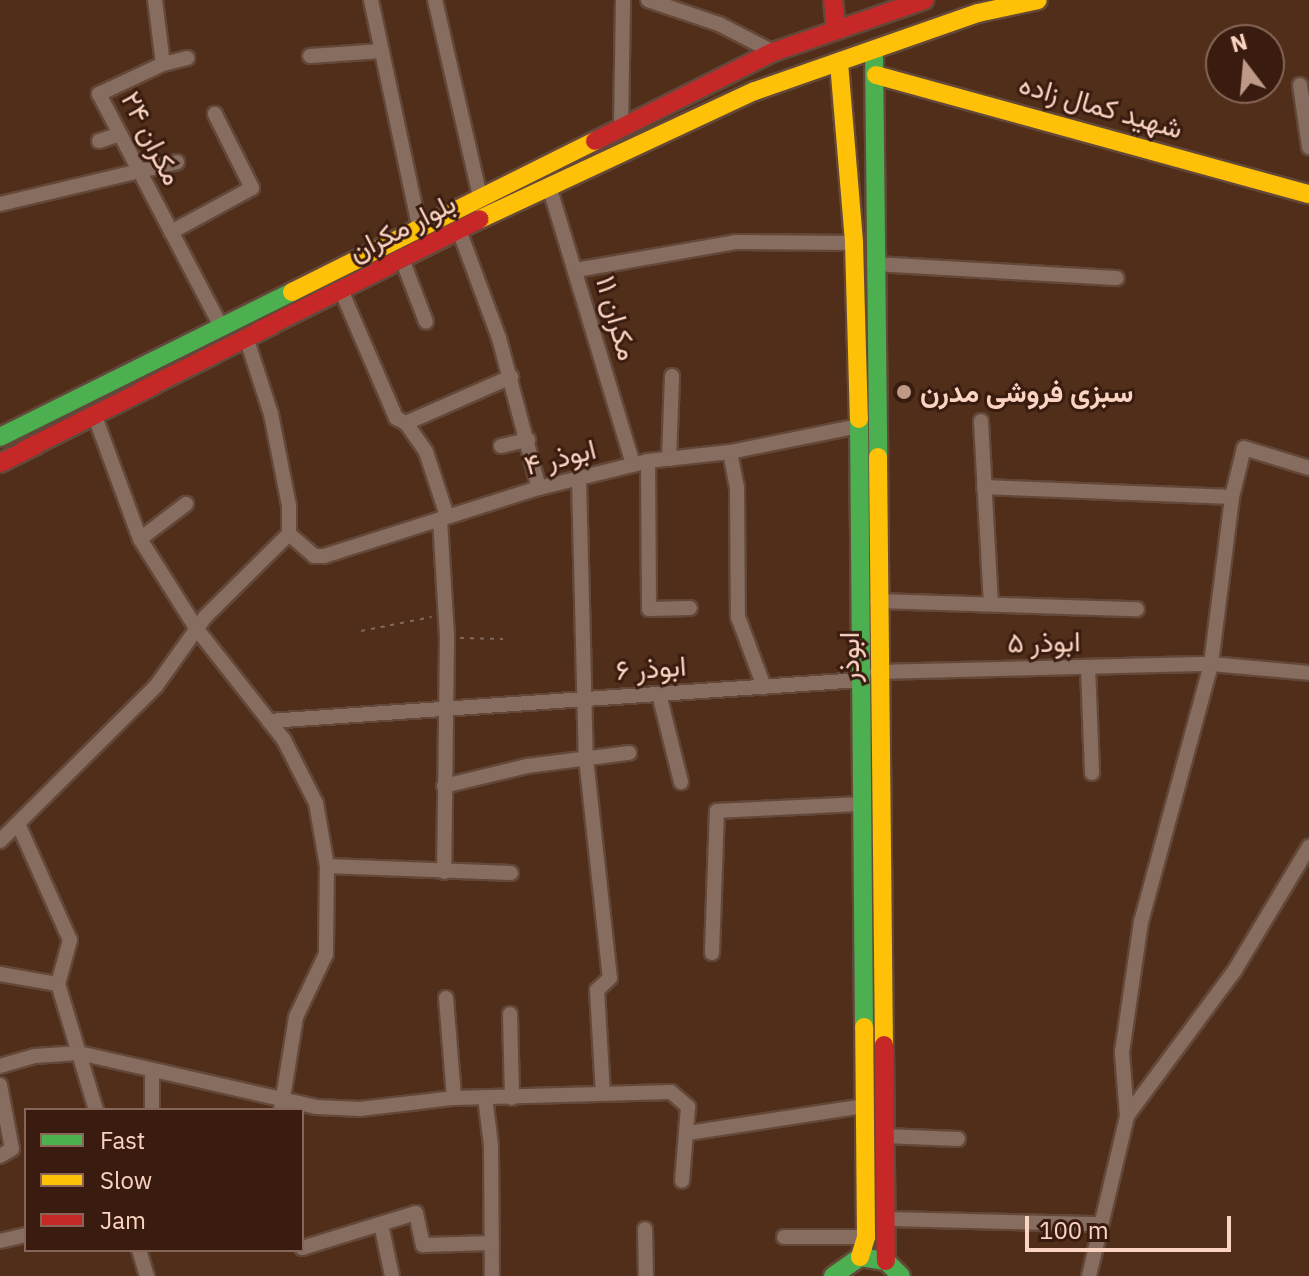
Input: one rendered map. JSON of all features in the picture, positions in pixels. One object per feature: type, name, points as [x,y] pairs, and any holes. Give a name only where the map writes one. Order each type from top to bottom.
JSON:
[{"type":"main road","name":"ابوذر","points":[[833,0],[854,243],[865,322],[877,601],[861,804],[866,1237],[860,1257]]},
{"type":"main road","points":[[0,437],[220,324],[773,52],[836,29],[871,9],[924,0]]},
{"type":"main road","points":[[874,51],[978,13],[1038,0]]},
{"type":"main road","name":"ابوذر","points":[[871,9],[876,75],[874,264],[865,322],[859,426],[889,1219],[886,1261]]},
{"type":"main road","name":"بلوار مکران","points":[[0,463],[549,186],[755,91],[874,51]]},
{"type":"main road","name":"شهید کمال زاده","points":[[876,75],[1309,194]]},
{"type":"main road","points":[[833,1276],[860,1257],[886,1261],[901,1276]]},
{"type":"street","name":"مکران ۲۴","points":[[155,0],[163,64],[99,94],[220,324]]},
{"type":"street","points":[[371,0],[419,226]]},
{"type":"street","points":[[435,0],[480,196]]},
{"type":"street","points":[[621,127],[623,0]]},
{"type":"street","points":[[648,0],[719,24],[773,52]]},
{"type":"street","points":[[310,56],[382,51]]},
{"type":"street","points":[[163,64],[187,58]]},
{"type":"street","points":[[1300,85],[1309,147]]},
{"type":"street","points":[[171,232],[252,188],[215,114]]},
{"type":"street","points":[[99,141],[120,134]]},
{"type":"street","points":[[0,204],[177,162]]},
{"type":"street","name":"مکران ۱۱","points":[[549,186],[641,463],[649,609],[690,608]]},
{"type":"street","points":[[459,230],[511,377],[539,488]]},
{"type":"street","points":[[576,270],[736,242],[854,243]]},
{"type":"street","points":[[402,259],[426,322]]},
{"type":"street","points":[[874,264],[1117,278]]},
{"type":"street","points":[[341,290],[396,418],[406,423],[426,452],[444,518],[447,638],[444,872]]},
{"type":"street","points":[[0,841],[19,826],[156,686],[196,628],[289,534],[289,506],[271,414],[246,337]]},
{"type":"street","points":[[669,459],[672,376]]},
{"type":"street","points":[[406,423],[511,377]]},
{"type":"street","points":[[94,414],[140,539],[196,628],[269,721],[316,803],[327,866],[326,954],[301,1002],[281,1103]]},
{"type":"street","points":[[981,421],[991,604]]},
{"type":"street","name":"ابوذر ۴","points":[[289,534],[314,556],[324,556],[539,488],[641,463],[730,452],[859,426]]},
{"type":"street","points":[[501,446],[528,440]]},
{"type":"street","points":[[1089,1276],[1127,1116],[1122,1052],[1141,922],[1211,664],[1232,497],[1244,448],[1309,468]]},
{"type":"street","points":[[730,452],[737,487],[738,617],[764,687]]},
{"type":"street","points":[[579,479],[586,758],[610,978],[597,990],[603,1093]]},
{"type":"street","points":[[984,487],[1232,497]]},
{"type":"street","points":[[140,539],[186,504]]},
{"type":"street","points":[[877,601],[1137,609]]},
{"type":"street","name":"ابوذر ۵","points":[[869,676],[1211,664],[1309,673]]},
{"type":"street","points":[[1088,667],[1092,773]]},
{"type":"street","name":"ابوذر ۶","points":[[269,721],[764,687],[869,676]]},
{"type":"street","points":[[659,694],[681,782]]},
{"type":"street","points":[[444,786],[586,758],[629,753]]},
{"type":"street","points":[[712,953],[717,811],[861,804]]},
{"type":"street","points":[[19,826],[70,940],[58,984],[95,1108]]},
{"type":"street","points":[[1127,1116],[1141,1105],[1235,970],[1309,847]]},
{"type":"street","points":[[327,866],[511,873]]},
{"type":"street","points":[[0,974],[58,984]]},
{"type":"street","points":[[446,998],[454,1098]]},
{"type":"street","points":[[510,1014],[512,1098]]},
{"type":"street","points":[[0,1066],[35,1056],[79,1053],[281,1103],[360,1109],[454,1098],[671,1092],[688,1107],[682,1181]]},
{"type":"street","points":[[152,1072],[152,1108]]},
{"type":"street","points":[[0,1085],[12,1149],[0,1156]]},
{"type":"street","points":[[485,1097],[492,1276]]},
{"type":"street","points":[[688,1133],[865,1106]]},
{"type":"street","points":[[884,1136],[958,1139]]},
{"type":"street","points":[[304,1247],[416,1213],[423,1245],[492,1243]]},
{"type":"street","points":[[889,1219],[1101,1224]]},
{"type":"street","points":[[381,1224],[392,1276]]},
{"type":"street","points":[[645,1229],[646,1276]]},
{"type":"street","points":[[0,1241],[24,1235]]},
{"type":"street","points":[[784,1237],[866,1237]]},
{"type":"street","points":[[140,1252],[147,1276]]},
{"type":"path","points":[[361,631],[445,615]]},
{"type":"path","points":[[447,638],[503,639]]},
{"type":"traffic: fast","points":[[874,51],[878,457]]},
{"type":"traffic: fast","points":[[0,437],[292,292]]},
{"type":"traffic: fast","points":[[859,419],[864,1027]]},
{"type":"traffic: fast","points":[[833,1276],[860,1257],[886,1261],[901,1276]]},
{"type":"traffic: slow","points":[[480,219],[755,91],[978,13],[1038,0]]},
{"type":"traffic: slow","points":[[839,63],[854,243],[859,419]]},
{"type":"traffic: slow","points":[[876,75],[1309,194]]},
{"type":"traffic: slow","points":[[292,292],[595,141]]},
{"type":"traffic: slow","points":[[878,457],[884,1045]]},
{"type":"traffic: slow","points":[[860,1257],[866,1237],[864,1027]]},
{"type":"traffic: jam","points":[[833,0],[836,29]]},
{"type":"traffic: jam","points":[[595,141],[773,52],[924,0]]},
{"type":"traffic: jam","points":[[0,463],[480,219]]},
{"type":"traffic: jam","points":[[884,1045],[886,1261]]},
{"type":"place","name":"سبزی فروشی مدرن","points":[[904,392]]}]
